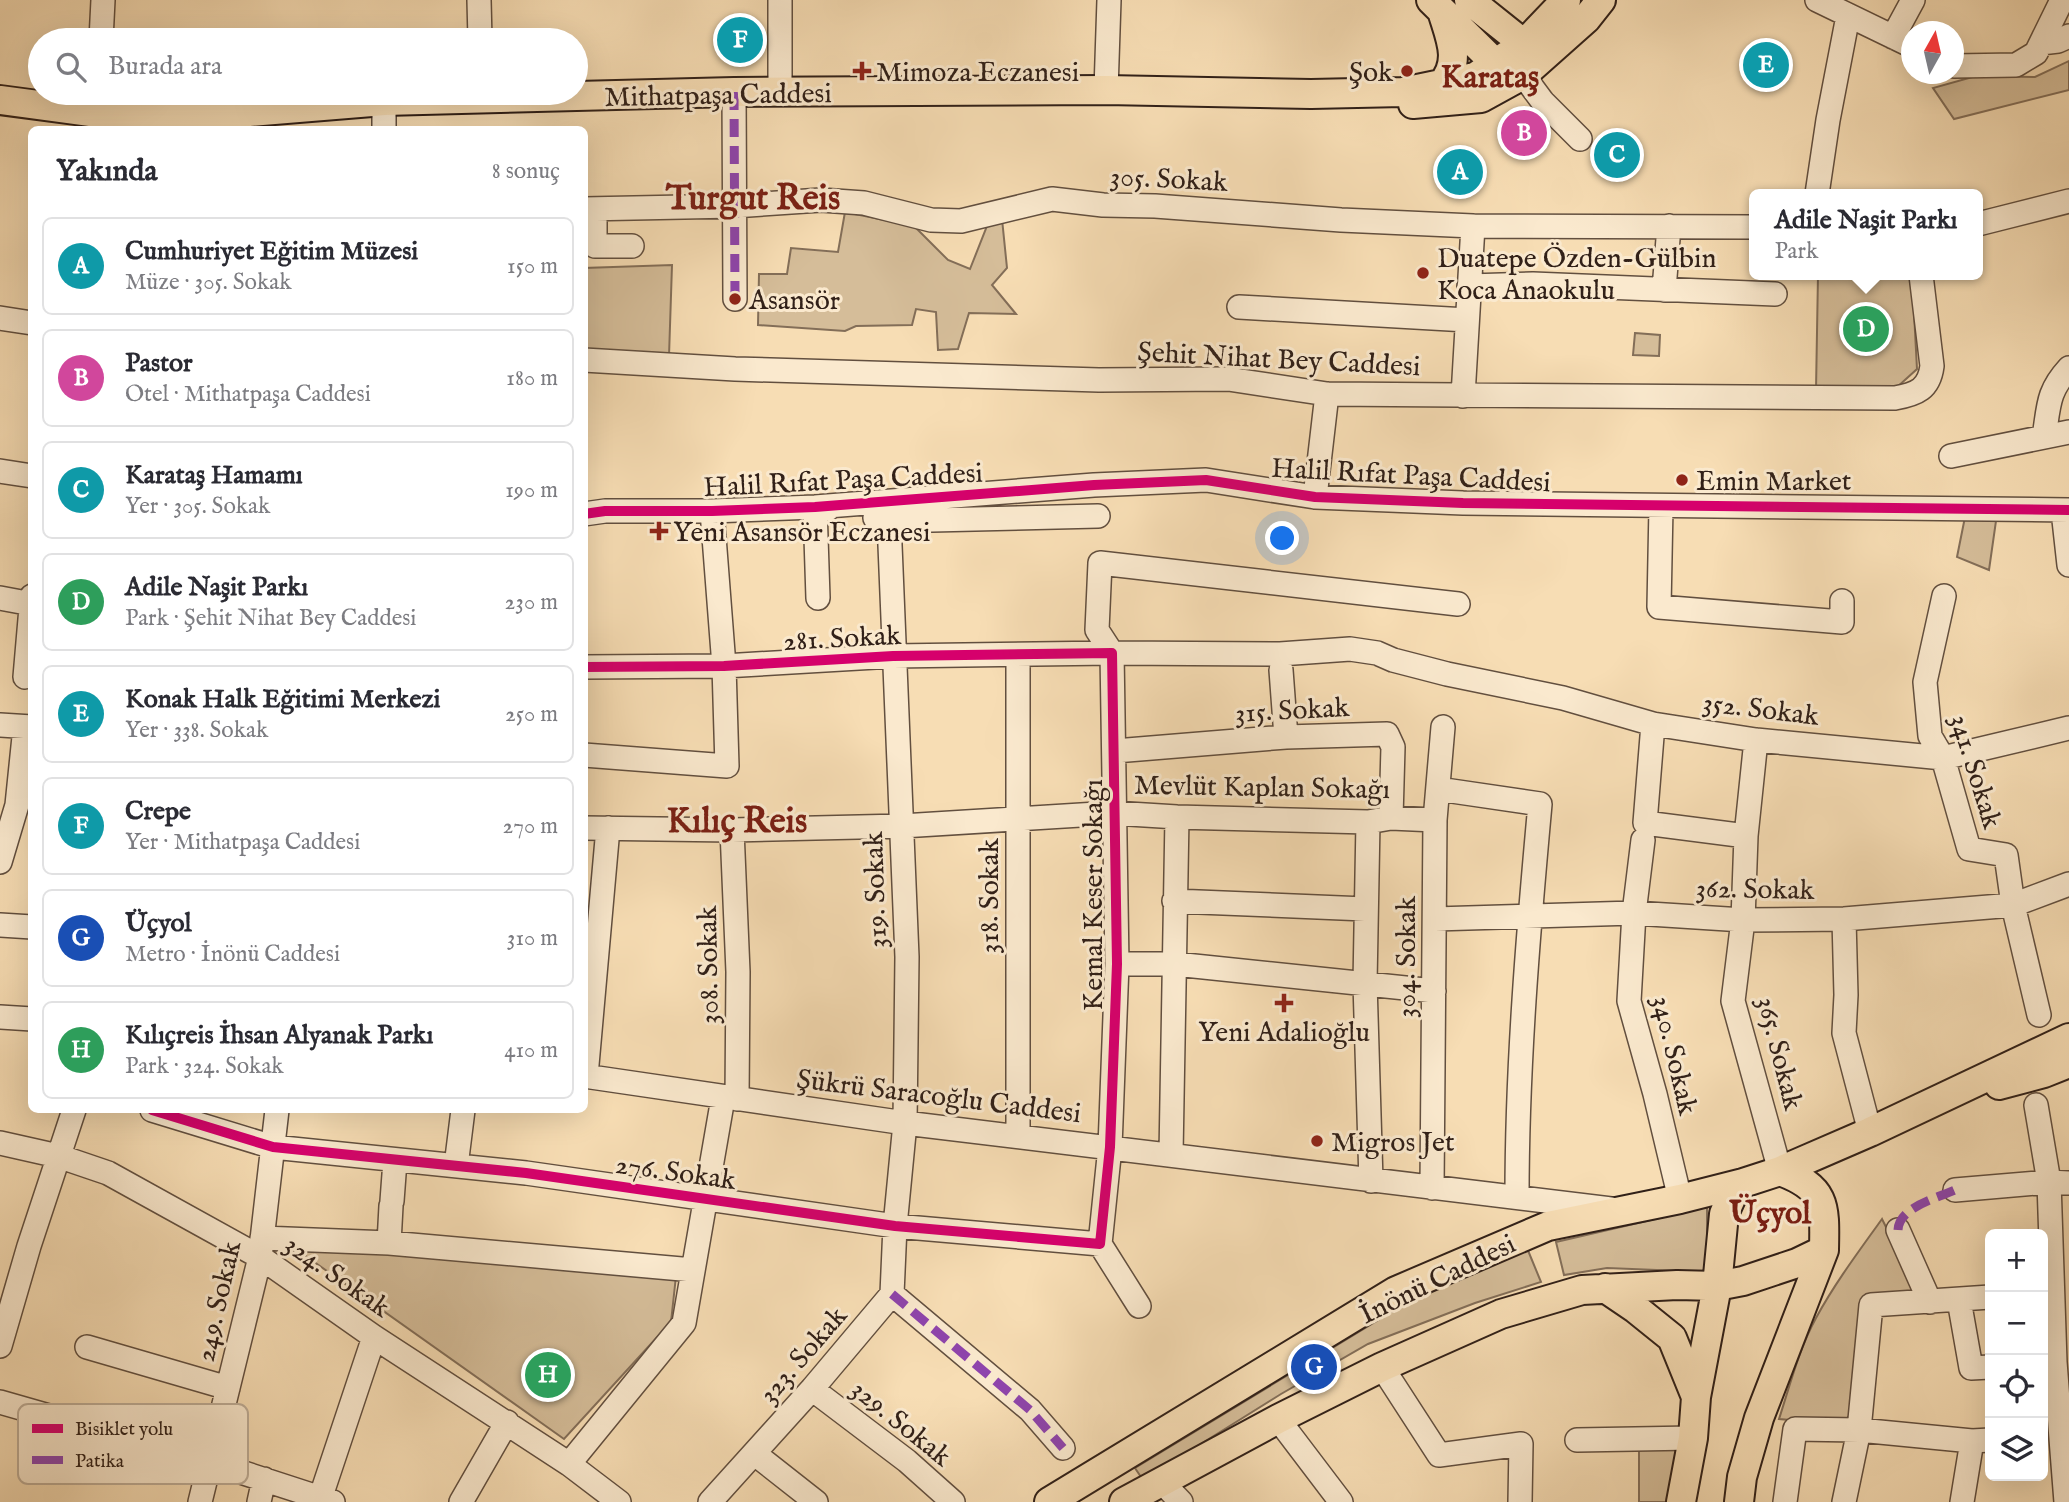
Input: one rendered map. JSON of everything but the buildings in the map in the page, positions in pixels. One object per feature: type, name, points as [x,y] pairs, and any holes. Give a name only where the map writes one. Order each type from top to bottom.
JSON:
[{"type":"main road","points":[[1437,6],[1496,64],[1509,72],[1523,75],[1527,58],[1524,44],[1469,0]]},
{"type":"main road","name":"Mithatpaşa Caddesi","points":[[588,94],[1106,90],[1403,92],[1475,77],[1524,44],[1566,0]]},
{"type":"main road","name":"Mithatpaşa Caddesi","points":[[1311,93],[1404,104],[1481,98],[1523,75],[1586,19],[1601,0]]},
{"type":"main road","points":[[1437,6],[1453,50],[1452,73],[1441,84]]},
{"type":"main road","name":"Mithatpaşa Caddesi","points":[[0,100],[28,101]]},
{"type":"main road","name":"Mithatpaşa Caddesi","points":[[132,105],[249,112],[335,105]]},
{"type":"main road","name":"İnönü Caddesi","points":[[1049,1502],[1396,1291],[1548,1226],[1790,1175],[1870,1132],[2069,1038]]},
{"type":"main road","points":[[1790,1175],[1948,1102],[2069,1063]]},
{"type":"main road","points":[[1739,1502],[1742,1477],[1759,1418],[1824,1250],[1825,1220],[1822,1204],[1814,1189],[1790,1175]]},
{"type":"main road","points":[[1681,1502],[1693,1438],[1696,1397],[1717,1286],[1724,1214],[1733,1194],[1743,1183]]},
{"type":"main road","name":"İnönü Caddesi","points":[[1124,1502],[1278,1419],[1382,1367],[1501,1314],[1582,1290],[1717,1286],[1770,1273],[1824,1250]]},
{"type":"main road","points":[[1605,1288],[1672,1338],[1696,1397]]},
{"type":"street","points":[[102,28],[103,0]]},
{"type":"street","points":[[479,0],[480,28]]},
{"type":"street","points":[[780,0],[780,93]]},
{"type":"street","points":[[1106,90],[1109,0]]},
{"type":"street","points":[[1817,0],[1901,42]]},
{"type":"street","points":[[1908,21],[1913,0]]},
{"type":"street","points":[[1964,66],[2016,65],[2036,52],[2062,0]]},
{"type":"street","points":[[1818,189],[1848,16]]},
{"type":"street","points":[[2041,43],[2058,41],[2069,36]]},
{"type":"street","points":[[1523,75],[1543,102],[1580,139]]},
{"type":"street","points":[[734,92],[735,299]]},
{"type":"street","points":[[384,105],[384,126]]},
{"type":"street","name":"305. Sokak","points":[[589,209],[734,206],[821,200],[864,203],[931,220],[961,221],[1052,199],[1103,205],[1473,226],[1749,227]]},
{"type":"street","points":[[1983,223],[2069,201]]},
{"type":"street","points":[[589,209],[595,246],[632,246]]},
{"type":"street","points":[[1463,396],[1473,226]]},
{"type":"street","points":[[1664,290],[1669,226]]},
{"type":"street","name":"Şehit Nihat Bey Caddesi","points":[[588,360],[735,369],[1099,380],[1228,379],[1327,394],[1895,398],[1912,395],[1926,387],[1932,366],[1922,280]]},
{"type":"street","points":[[1469,286],[1533,284],[1775,294]]},
{"type":"street","points":[[1239,307],[1467,320]]},
{"type":"street","points":[[0,318],[28,322]]},
{"type":"street","points":[[2044,437],[2051,392],[2069,368]]},
{"type":"street","points":[[1315,497],[1327,394]]},
{"type":"street","points":[[1951,456],[2069,432]]},
{"type":"street","points":[[0,471],[28,475]]},
{"type":"street","name":"Halil Rıfat Paşa Caddesi","points":[[588,514],[815,507],[1094,485],[1206,480],[1315,497],[1463,503],[2066,510]]},
{"type":"street","points":[[818,598],[815,507],[889,521],[1098,516]]},
{"type":"street","points":[[1661,507],[1659,607],[1842,622],[1842,601]]},
{"type":"street","points":[[2066,510],[2069,565]]},
{"type":"street","points":[[588,755],[727,766],[724,666],[712,511]]},
{"type":"street","name":"319. Sokak","points":[[889,521],[907,957],[905,1123],[895,1226]]},
{"type":"street","points":[[1106,653],[1097,630],[1100,563],[1458,604]]},
{"type":"street","name":"341. Sokak","points":[[1944,596],[1925,682],[1930,736],[1942,758],[1969,849],[2006,855],[2013,905],[2039,1015]]},
{"type":"street","points":[[0,598],[28,601]]},
{"type":"street","points":[[25,677],[28,639]]},
{"type":"street","name":"281. Sokak","points":[[588,667],[724,666],[893,656],[1280,654],[1350,649],[1377,653],[1393,660],[1447,674]]},
{"type":"street","name":"Kemal Keser Sokağı","points":[[1106,653],[1115,751],[1113,813],[1117,964],[1110,1147]]},
{"type":"street","name":"318. Sokak","points":[[1018,655],[1018,1136]]},
{"type":"street","points":[[1281,670],[1286,737]]},
{"type":"street","name":"352. Sokak","points":[[1447,674],[1563,698],[1653,724],[1756,740],[1942,758],[2069,728]]},
{"type":"street","name":"340. Sokak","points":[[1653,724],[1634,913],[1629,1001],[1655,1094],[1679,1199]]},
{"type":"street","points":[[0,725],[28,727],[16,804],[0,862]]},
{"type":"street","name":"304. Sokak","points":[[1432,1188],[1434,820],[1443,727]]},
{"type":"street","name":"315. Sokak","points":[[1115,751],[1286,737],[1387,734],[1393,747],[1391,818]]},
{"type":"street","name":"365. Sokak","points":[[1756,740],[1746,836],[1743,920],[1733,1001],[1790,1175]]},
{"type":"street","points":[[1438,789],[1540,804],[1517,1120],[1517,1197]]},
{"type":"street","name":"Mevlüt Kaplan Sokağı","points":[[588,828],[732,830],[902,826],[1113,813],[1368,822],[1391,818],[1434,820]]},
{"type":"street","points":[[1171,1155],[1177,817]]},
{"type":"street","points":[[1368,822],[1365,984],[1371,1181]]},
{"type":"street","points":[[588,1044],[608,828]]},
{"type":"street","name":"308. Sokak","points":[[569,1464],[684,1323],[730,1099],[738,972],[732,830]]},
{"type":"street","points":[[1644,831],[1746,836]]},
{"type":"street","name":"362. Sokak","points":[[1435,919],[1634,913],[1743,920],[1844,919],[2013,905],[2069,884]]},
{"type":"street","points":[[1174,901],[1366,909]]},
{"type":"street","points":[[1844,919],[1844,1033],[1870,1132]]},
{"type":"street","points":[[0,925],[28,927]]},
{"type":"street","points":[[1117,964],[1175,964],[1434,991]]},
{"type":"street","points":[[0,1017],[28,1019]]},
{"type":"street","name":"Şükrü Saracoğlu Caddesi","points":[[588,1076],[905,1123],[1621,1210]]},
{"type":"street","points":[[2036,1105],[2059,1182],[2048,1293],[2049,1363],[2066,1502]]},
{"type":"street","points":[[0,1346],[73,1113]]},
{"type":"street","name":"276. Sokak","points":[[162,1113],[273,1147],[526,1173],[895,1226],[1100,1244]]},
{"type":"street","name":"249. Sokak","points":[[224,1404],[261,1247],[277,1113]]},
{"type":"street","points":[[456,1166],[463,1113]]},
{"type":"street","name":"324. Sokak","points":[[0,1143],[87,1164],[261,1247],[374,1337],[507,1422],[619,1502]]},
{"type":"street","points":[[1110,1147],[1100,1244],[1139,1306]]},
{"type":"street","points":[[389,1243],[395,1161]]},
{"type":"street","points":[[1955,1190],[2059,1182]]},
{"type":"street","points":[[895,1226],[892,1294],[1030,1410],[1063,1448]]},
{"type":"street","points":[[1898,1230],[1930,1302]]},
{"type":"street","points":[[261,1247],[389,1243],[693,1270]]},
{"type":"street","name":"323. Sokak","points":[[709,1502],[813,1389],[892,1294]]},
{"type":"street","points":[[1844,1502],[1859,1430],[1871,1306],[1985,1297]]},
{"type":"street","points":[[1959,1300],[1971,1368],[1985,1367]]},
{"type":"street","points":[[248,1474],[327,1499],[374,1337]]},
{"type":"street","points":[[88,1347],[228,1388]]},
{"type":"street","points":[[1382,1367],[1439,1455],[1521,1444],[1520,1502]]},
{"type":"street","name":"329. Sokak","points":[[813,1389],[907,1461],[953,1502]]},
{"type":"street","points":[[0,1402],[18,1407]]},
{"type":"street","points":[[1278,1419],[1341,1502]]},
{"type":"street","points":[[461,1502],[507,1422]]},
{"type":"street","points":[[1785,1502],[1795,1429],[1859,1430],[1981,1440],[1962,1502]]},
{"type":"street","points":[[1577,1440],[1693,1438]]},
{"type":"street","points":[[755,1454],[816,1502]]},
{"type":"street","points":[[259,1502],[264,1479]]},
{"type":"street","points":[[1161,1481],[1181,1502]]},
{"type":"street","name":"249. Sokak","points":[[200,1502],[204,1484]]},
{"type":"shaded area","points":[[2069,61],[2069,90],[1954,119],[1933,88],[1947,84],[1964,84],[1964,79],[1976,76],[2035,77]]},
{"type":"shaded area","points":[[845,212],[914,226],[948,260],[970,269],[989,221],[1002,219],[1007,268],[992,285],[1016,314],[969,313],[958,349],[938,350],[936,312],[916,309],[912,325],[856,326],[845,331],[758,325],[759,274],[787,274],[791,248],[838,252]]},
{"type":"shaded area","points":[[672,265],[669,356],[588,351],[588,268]]},
{"type":"shaded area","points":[[1818,280],[1912,280],[1917,369],[1895,389],[1816,390]]},
{"type":"shaded area","points":[[1635,333],[1660,335],[1659,356],[1633,355]]},
{"type":"shaded area","points":[[1966,512],[1997,514],[1989,570],[1957,557]]},
{"type":"shaded area","points":[[1707,1207],[1707,1272],[1607,1268],[1564,1275],[1556,1242]]},
{"type":"shaded area","points":[[1882,1219],[1920,1295],[1866,1299],[1850,1425],[1779,1419],[1800,1355],[1816,1318]]},
{"type":"shaded area","points":[[286,1242],[676,1276],[671,1322],[564,1439]]},
{"type":"shaded area","points":[[1527,1248],[1541,1282],[1475,1303],[1368,1344],[1281,1394],[1143,1480],[1135,1468],[1413,1299]]},
{"type":"shaded area","points":[[1639,1444],[1681,1444],[1678,1502],[1639,1502]]},
{"type":"marked path","points":[[734,92],[735,299]]},
{"type":"marked path","points":[[1898,1230],[1900,1222],[1912,1209],[1955,1190]]},
{"type":"marked path","points":[[892,1294],[1030,1410],[1063,1448]]},
{"type":"cycle path","points":[[588,513],[815,507],[1094,485],[1206,480],[1315,497],[1463,503],[2069,510]]},
{"type":"cycle path","points":[[162,1113],[273,1147],[526,1173],[895,1226],[1100,1244],[1110,1147],[1117,964],[1112,653],[893,656],[724,666],[588,667]]},
{"type":"place","name":"Crepe","points":[[740,40]]},
{"type":"place","name":"Konak Halk Eğitimi Merkezi","points":[[1766,65]]},
{"type":"place","name":"Mimoza Eczanesi","points":[[862,71]]},
{"type":"place","name":"Şok","points":[[1407,71]]},
{"type":"place","name":"Pastor","points":[[1524,133]]},
{"type":"place","name":"Karataş Hamamı","points":[[1617,155]]},
{"type":"place","name":"Cumhuriyet Eğitim Müzesi","points":[[1460,172]]},
{"type":"place","name":"Duatepe Özden-Gülbin Koca Anaokulu","points":[[1423,273]]},
{"type":"place","name":"Asansör","points":[[735,299]]},
{"type":"place","name":"Adile Naşit Parkı","points":[[1866,329]]},
{"type":"place","name":"Emin Market","points":[[1682,480]]},
{"type":"place","name":"Yeni Asansör Eczanesi","points":[[659,531]]},
{"type":"place","name":"Yeni Adalioğlu","points":[[1284,1003]]},
{"type":"place","name":"Migros Jet","points":[[1317,1141]]},
{"type":"place","name":"Üçyol","points":[[1314,1367]]},
{"type":"place","name":"Kılıçreis İhsan Alyanak Parkı","points":[[548,1375]]},
{"type":"district","name":"Karataş","points":[[1490,76]]},
{"type":"district","name":"Turgut Reis","points":[[753,197]]},
{"type":"district","name":"Kılıç Reis","points":[[737,820]]},
{"type":"district","name":"Üçyol","points":[[1770,1212]]}]
